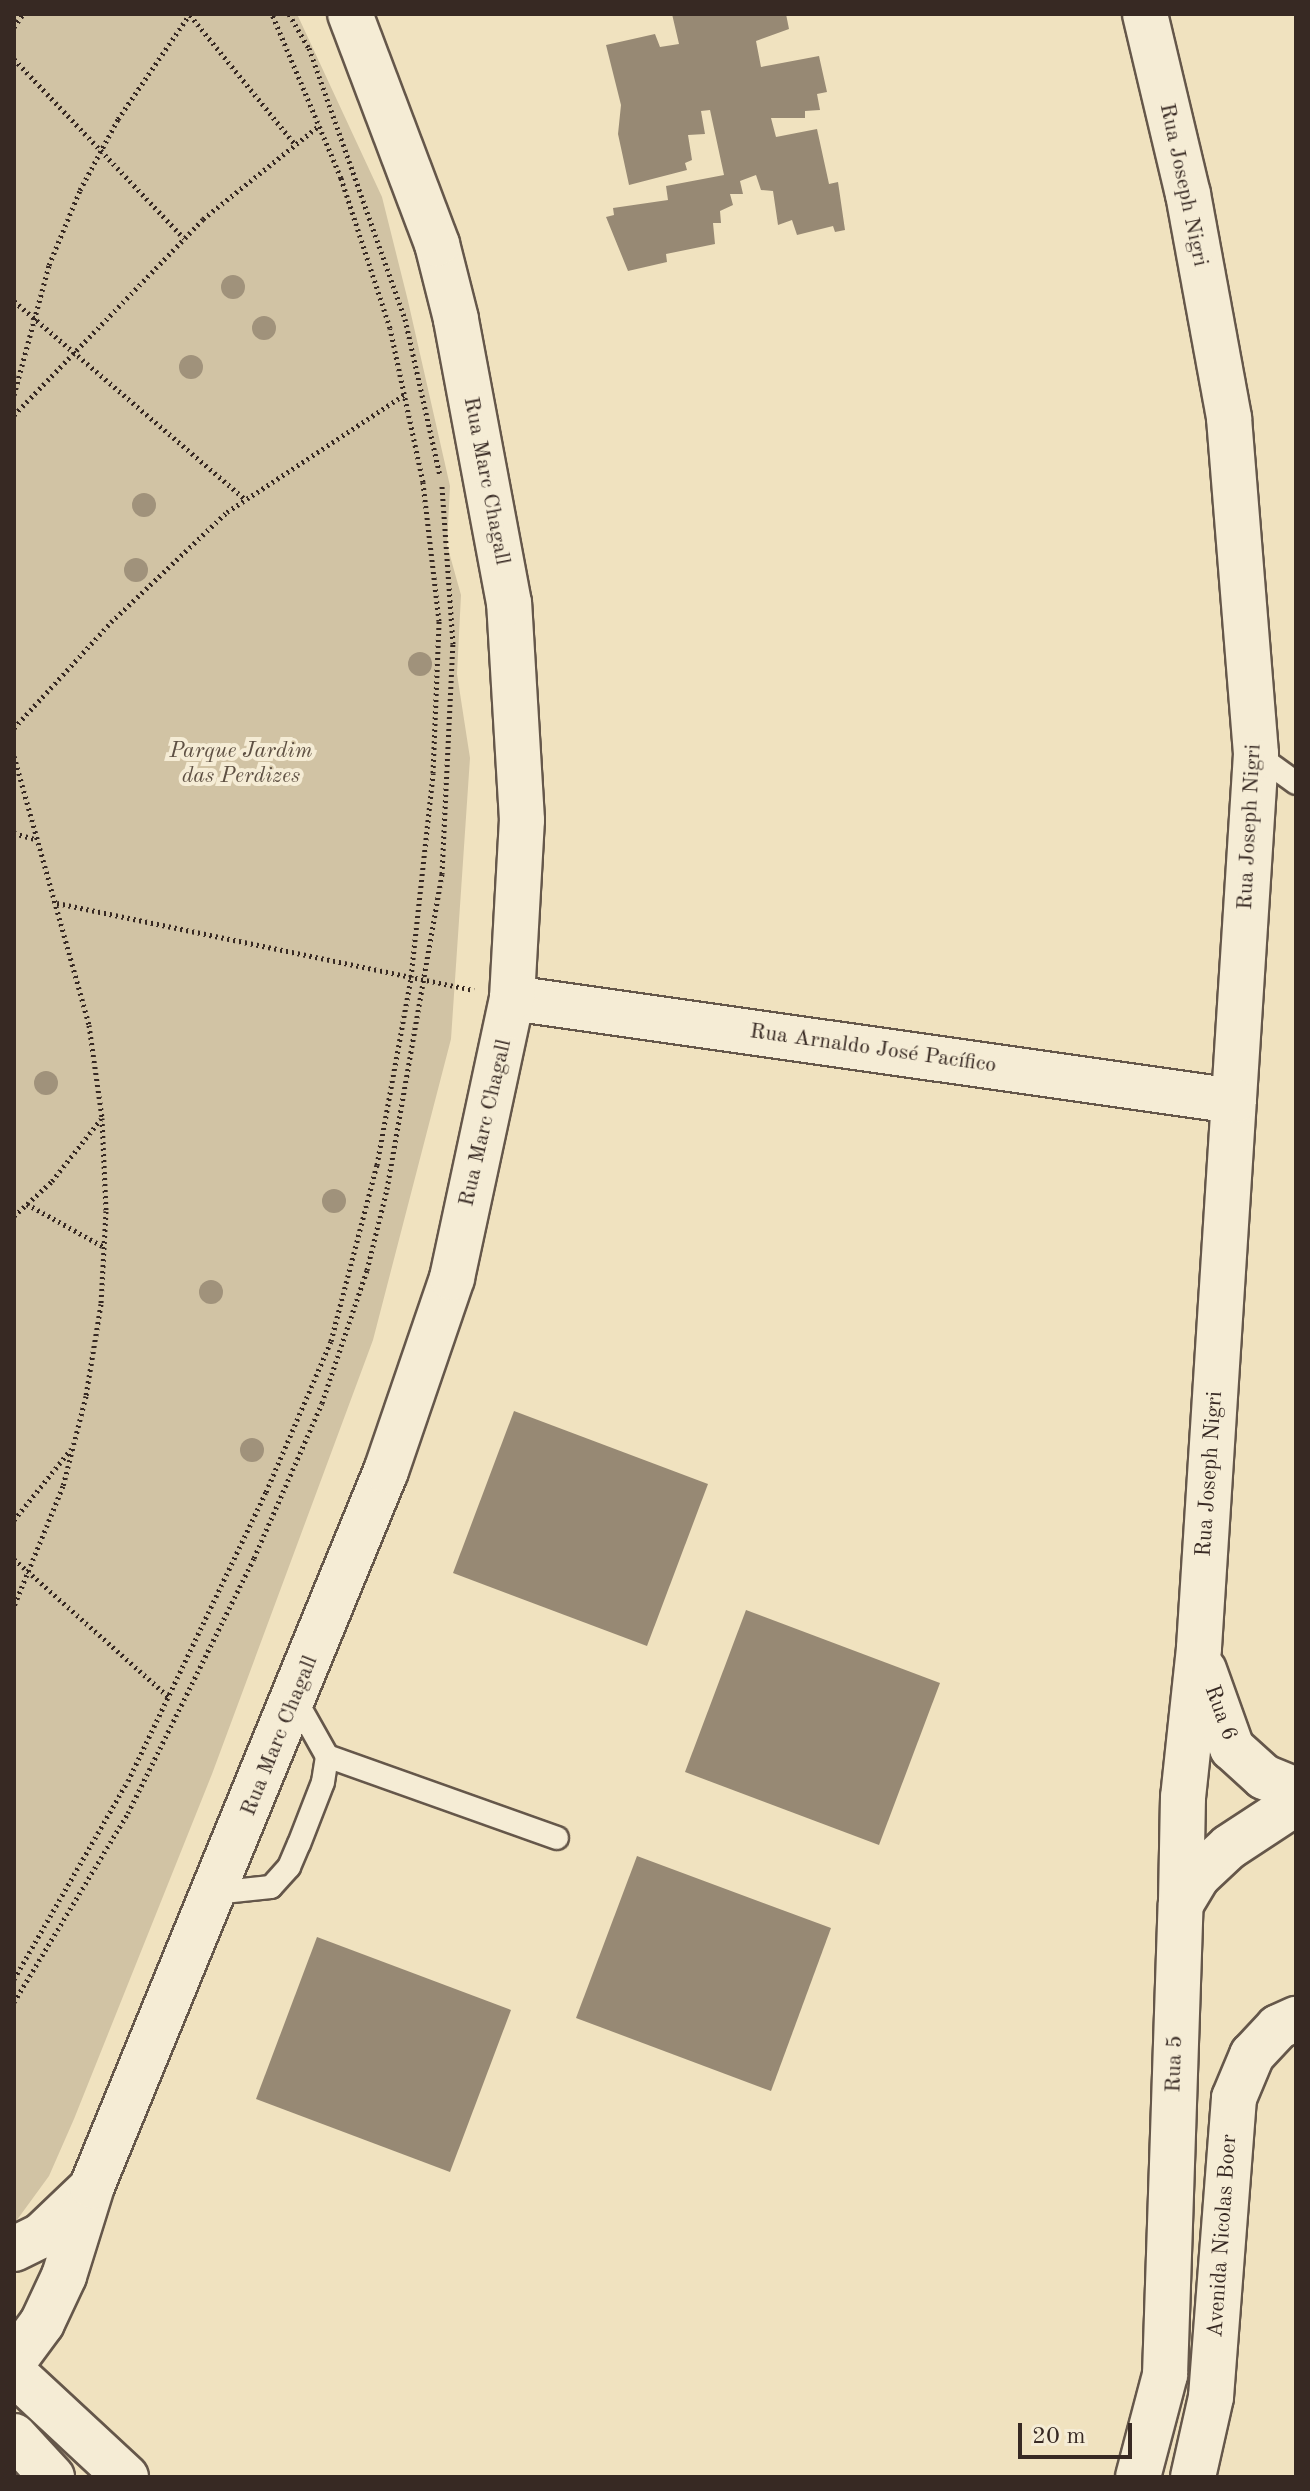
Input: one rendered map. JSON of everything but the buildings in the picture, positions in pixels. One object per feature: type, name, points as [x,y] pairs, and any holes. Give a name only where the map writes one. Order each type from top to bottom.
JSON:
[{"type":"street","name":"Rua Marc Chagall","points":[[14,2361],[42,2323],[64,2276],[92,2186],[295,1699],[386,1471],[452,1278],[512,998],[522,820],[516,677],[502,563],[456,319],[437,244],[350,14]]},
{"type":"street","name":"Rua Joseph Nigri","points":[[1145,14],[1188,194],[1229,418],[1256,754],[1199,1648]]},
{"type":"street","name":"Rua Arnaldo José Pacífico","points":[[512,998],[1234,1101]]},
{"type":"street","name":"Rua 6","points":[[1199,1648],[1232,1748],[1264,1777],[1296,1790]]},
{"type":"street","name":"Rua 5","points":[[1138,2477],[1165,2375],[1183,1797],[1199,1648]]},
{"type":"street","points":[[1181,1904],[1198,1876],[1229,1847],[1296,1803]]},
{"type":"street","name":"Avenida Nicolas Boer","points":[[1193,2477],[1211,2397],[1234,2098],[1252,2055],[1278,2027],[1296,2019]]},
{"type":"street","name":"Rua Marc Chagall","points":[[14,2249],[41,2236],[92,2186]]},
{"type":"street","points":[[14,2373],[126,2477]]},
{"type":"street","points":[[14,2436],[52,2477]]},
{"type":"lane","points":[[1256,754],[1296,783]]},
{"type":"lane","points":[[214,1893],[271,1887],[289,1867],[323,1782],[327,1756],[295,1699]]},
{"type":"lane","points":[[327,1756],[557,1838]]},
{"type":"path","points":[[14,27],[23,14]]},
{"type":"path","points":[[14,395],[49,265],[100,152],[190,14],[295,144]]},
{"type":"path","points":[[14,1979],[84,1862],[169,1697],[331,1341],[377,1165],[411,977],[433,773],[439,621],[423,482],[390,328],[320,125],[272,14]]},
{"type":"path","points":[[14,2002],[128,1813],[254,1558],[322,1403],[367,1270],[387,1189],[427,980],[442,874],[453,644],[442,486],[405,319],[309,48],[289,14]]},
{"type":"path","points":[[14,59],[184,238]]},
{"type":"path","points":[[14,415],[184,238],[320,125]]},
{"type":"path","points":[[14,301],[245,499]]},
{"type":"path","points":[[14,728],[111,622],[245,499],[404,395]]},
{"type":"path","points":[[14,756],[89,1025],[102,1118],[104,1247],[89,1381],[73,1446],[30,1573],[14,1606]]},
{"type":"path","points":[[14,833],[35,839]]},
{"type":"path","points":[[56,903],[512,998]]},
{"type":"path","points":[[14,1216],[102,1118]]},
{"type":"path","points":[[27,1204],[104,1247]]},
{"type":"path","points":[[14,1520],[73,1446]]},
{"type":"path","points":[[14,1559],[169,1697]]},
{"type":"green space","name":"Parque Jardim das Perdizes","points":[[14,14],[297,14],[382,197],[408,301],[450,486],[447,545],[461,595],[457,674],[470,758],[451,1039],[373,1340],[212,1774],[74,2119],[49,2176],[14,2224]]}]
